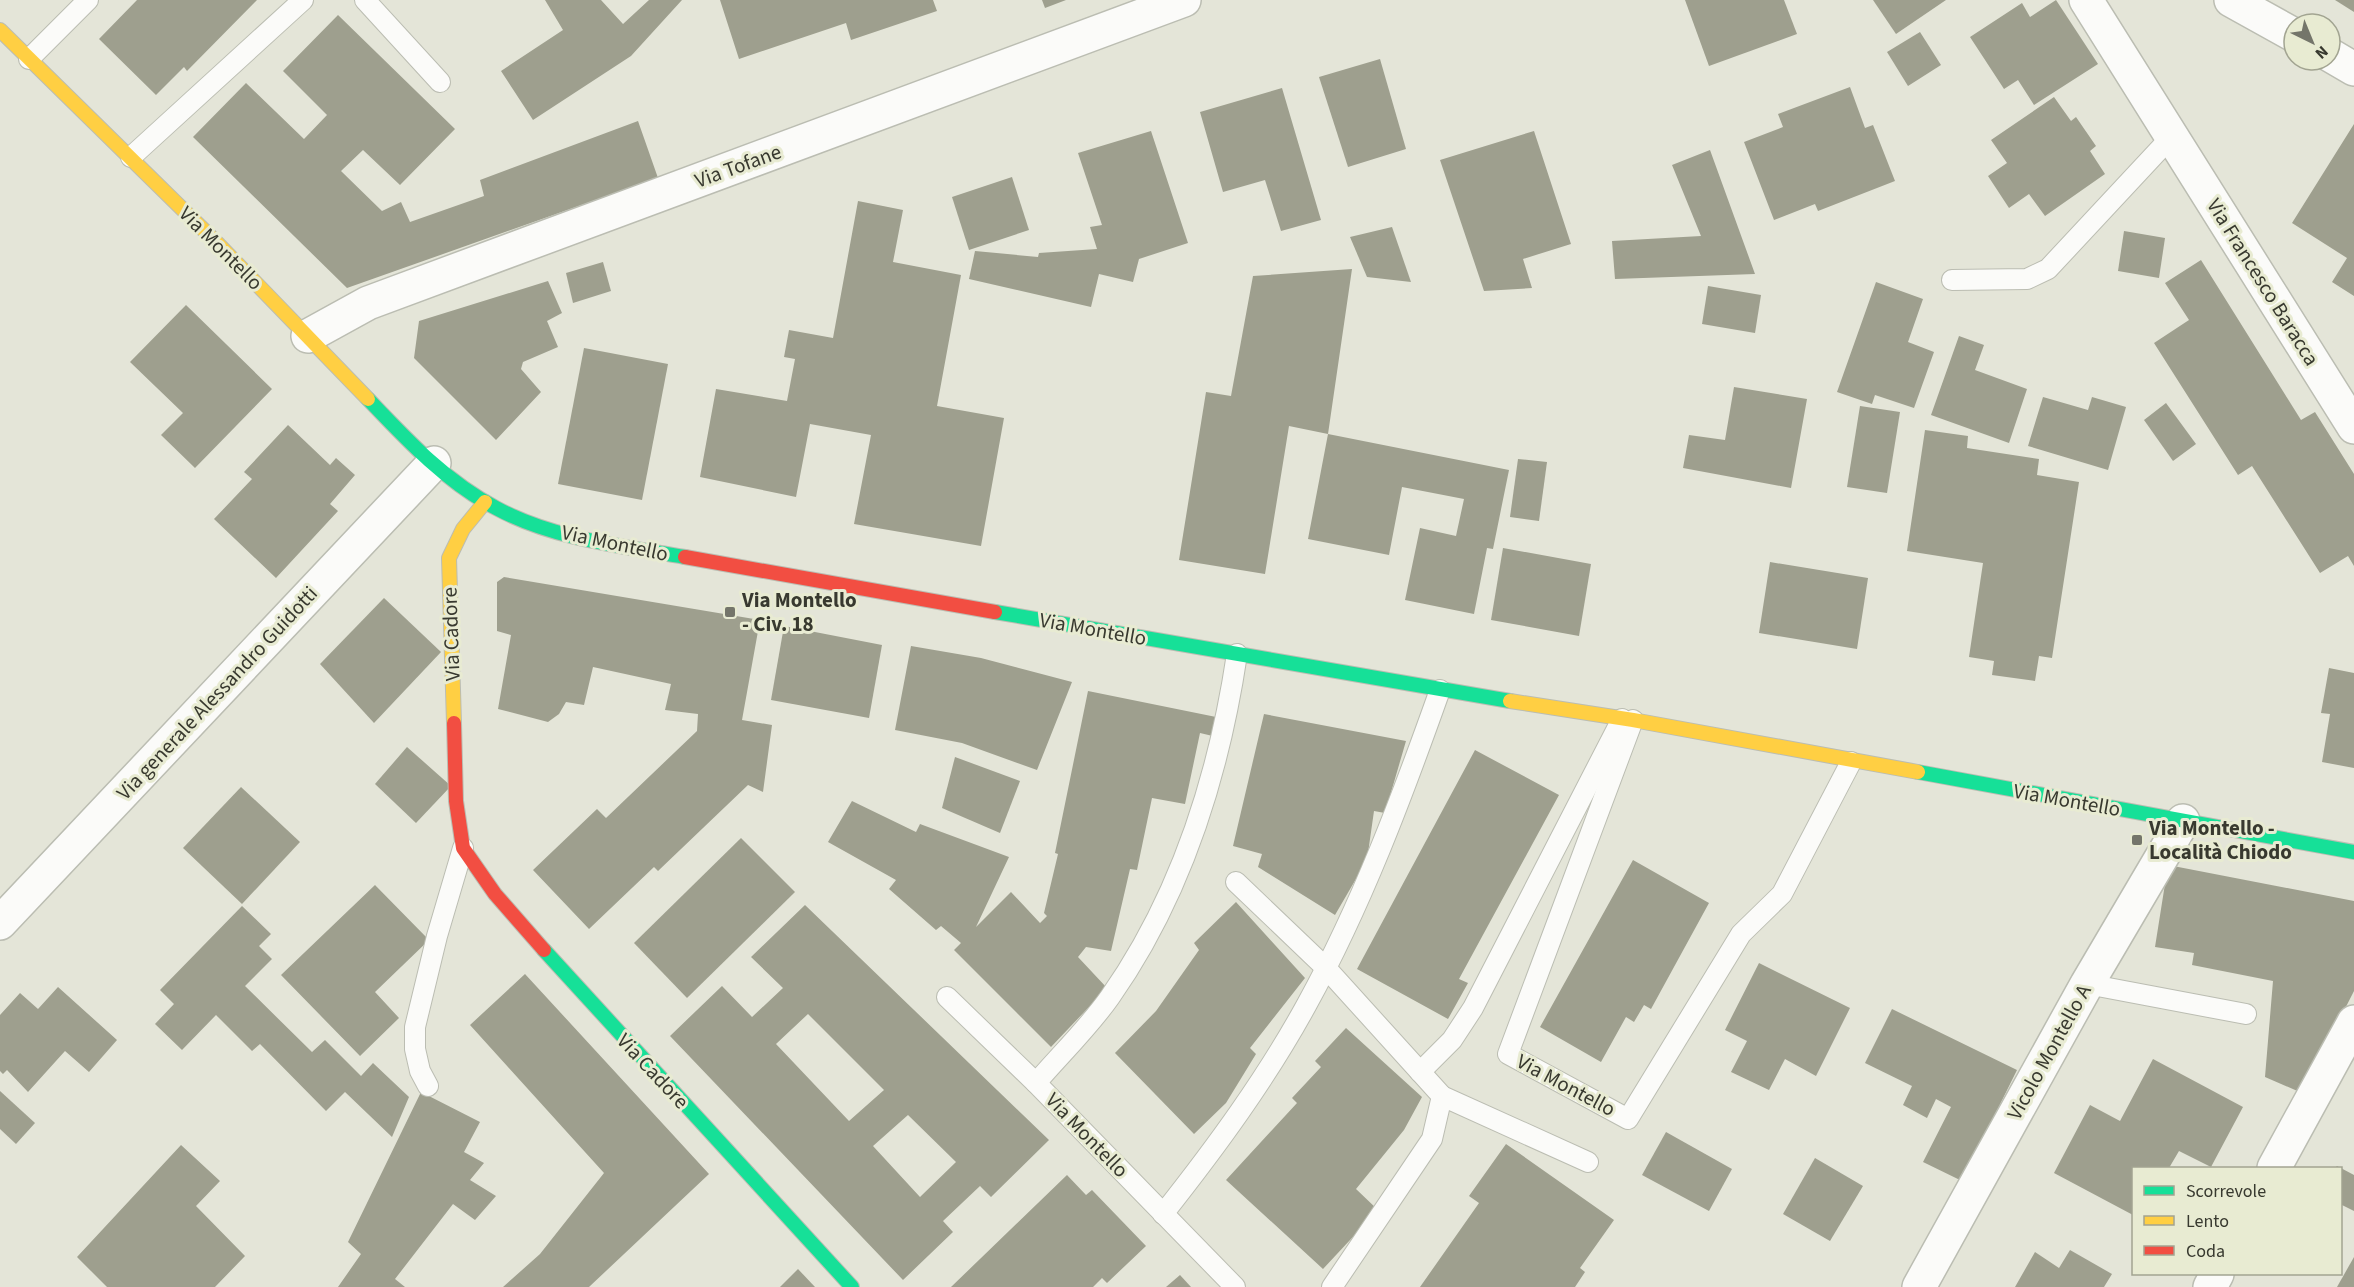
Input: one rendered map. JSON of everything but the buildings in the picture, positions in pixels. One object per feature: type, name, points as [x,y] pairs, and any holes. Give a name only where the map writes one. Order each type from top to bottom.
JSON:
[{"type":"street","name":"Via Francesco Baracca","points":[[2085,0],[2354,427]]},
{"type":"street","points":[[2231,0],[2282,28]]},
{"type":"street","name":"Via Tofane","points":[[308,336],[368,303],[1175,2]]},
{"type":"street","name":"Via Montello","points":[[0,30],[131,157],[434,463],[485,502],[543,528],[600,542],[1440,690],[1628,719],[1851,762],[2354,852]]},
{"type":"street","name":"Via generale Alessandro Guidotti","points":[[0,923],[434,463]]},
{"type":"street","name":"Via Cadore","points":[[485,502],[463,529],[449,558],[456,801],[463,848],[495,894],[569,979],[852,1287]]},
{"type":"street","name":"Vicolo Montello A","points":[[1919,1287],[2087,984],[2183,820]]},
{"type":"street","points":[[2275,1167],[2354,1022]]},
{"type":"lane","points":[[29,59],[88,0]]},
{"type":"lane","points":[[131,157],[303,0]]},
{"type":"lane","points":[[365,0],[440,82]]},
{"type":"lane","points":[[1952,280],[2027,279],[2048,269],[2172,136]]},
{"type":"lane","name":"Via Montello","points":[[1036,1083],[1109,999],[1140,952],[1160,913],[1185,855],[1216,758],[1237,654]]},
{"type":"lane","points":[[1163,1214],[1247,1102],[1307,1005],[1401,801],[1440,690]]},
{"type":"lane","points":[[1420,1072],[1452,1040],[1473,1008],[1628,719]]},
{"type":"lane","name":"Via Montello","points":[[1628,719],[1508,1054],[1628,1119],[1741,933],[1782,894],[1851,762]]},
{"type":"lane","name":"Via Cadore","points":[[428,1086],[418,1060],[415,1027],[437,936],[463,848]]},
{"type":"lane","points":[[1236,882],[1326,968],[1442,1096],[1588,1162]]},
{"type":"lane","points":[[2087,984],[2246,1014]]},
{"type":"lane","name":"Via Montello","points":[[947,997],[1036,1083],[1235,1287]]},
{"type":"lane","points":[[1332,1287],[1432,1139],[1442,1096]]},
{"type":"traffic: fast","points":[[368,399],[412,444],[460,486],[518,519],[588,540],[685,557]]},
{"type":"traffic: fast","points":[[995,612],[1510,701]]},
{"type":"traffic: fast","points":[[1918,772],[2354,852]]},
{"type":"traffic: fast","points":[[544,950],[852,1287]]},
{"type":"traffic: slow","points":[[0,30],[219,245],[368,399]]},
{"type":"traffic: slow","points":[[454,723],[449,558],[463,529],[485,502]]},
{"type":"traffic: slow","points":[[1510,701],[1633,720],[1918,772]]},
{"type":"traffic: jam","points":[[685,557],[995,612]]},
{"type":"traffic: jam","points":[[454,723],[456,801],[463,848],[495,894],[544,950]]},
{"type":"place","name":"Via Montello - Civ. 18","points":[[730,612]]},
{"type":"place","name":"Via Montello - Località Chiodo","points":[[2137,840]]}]
